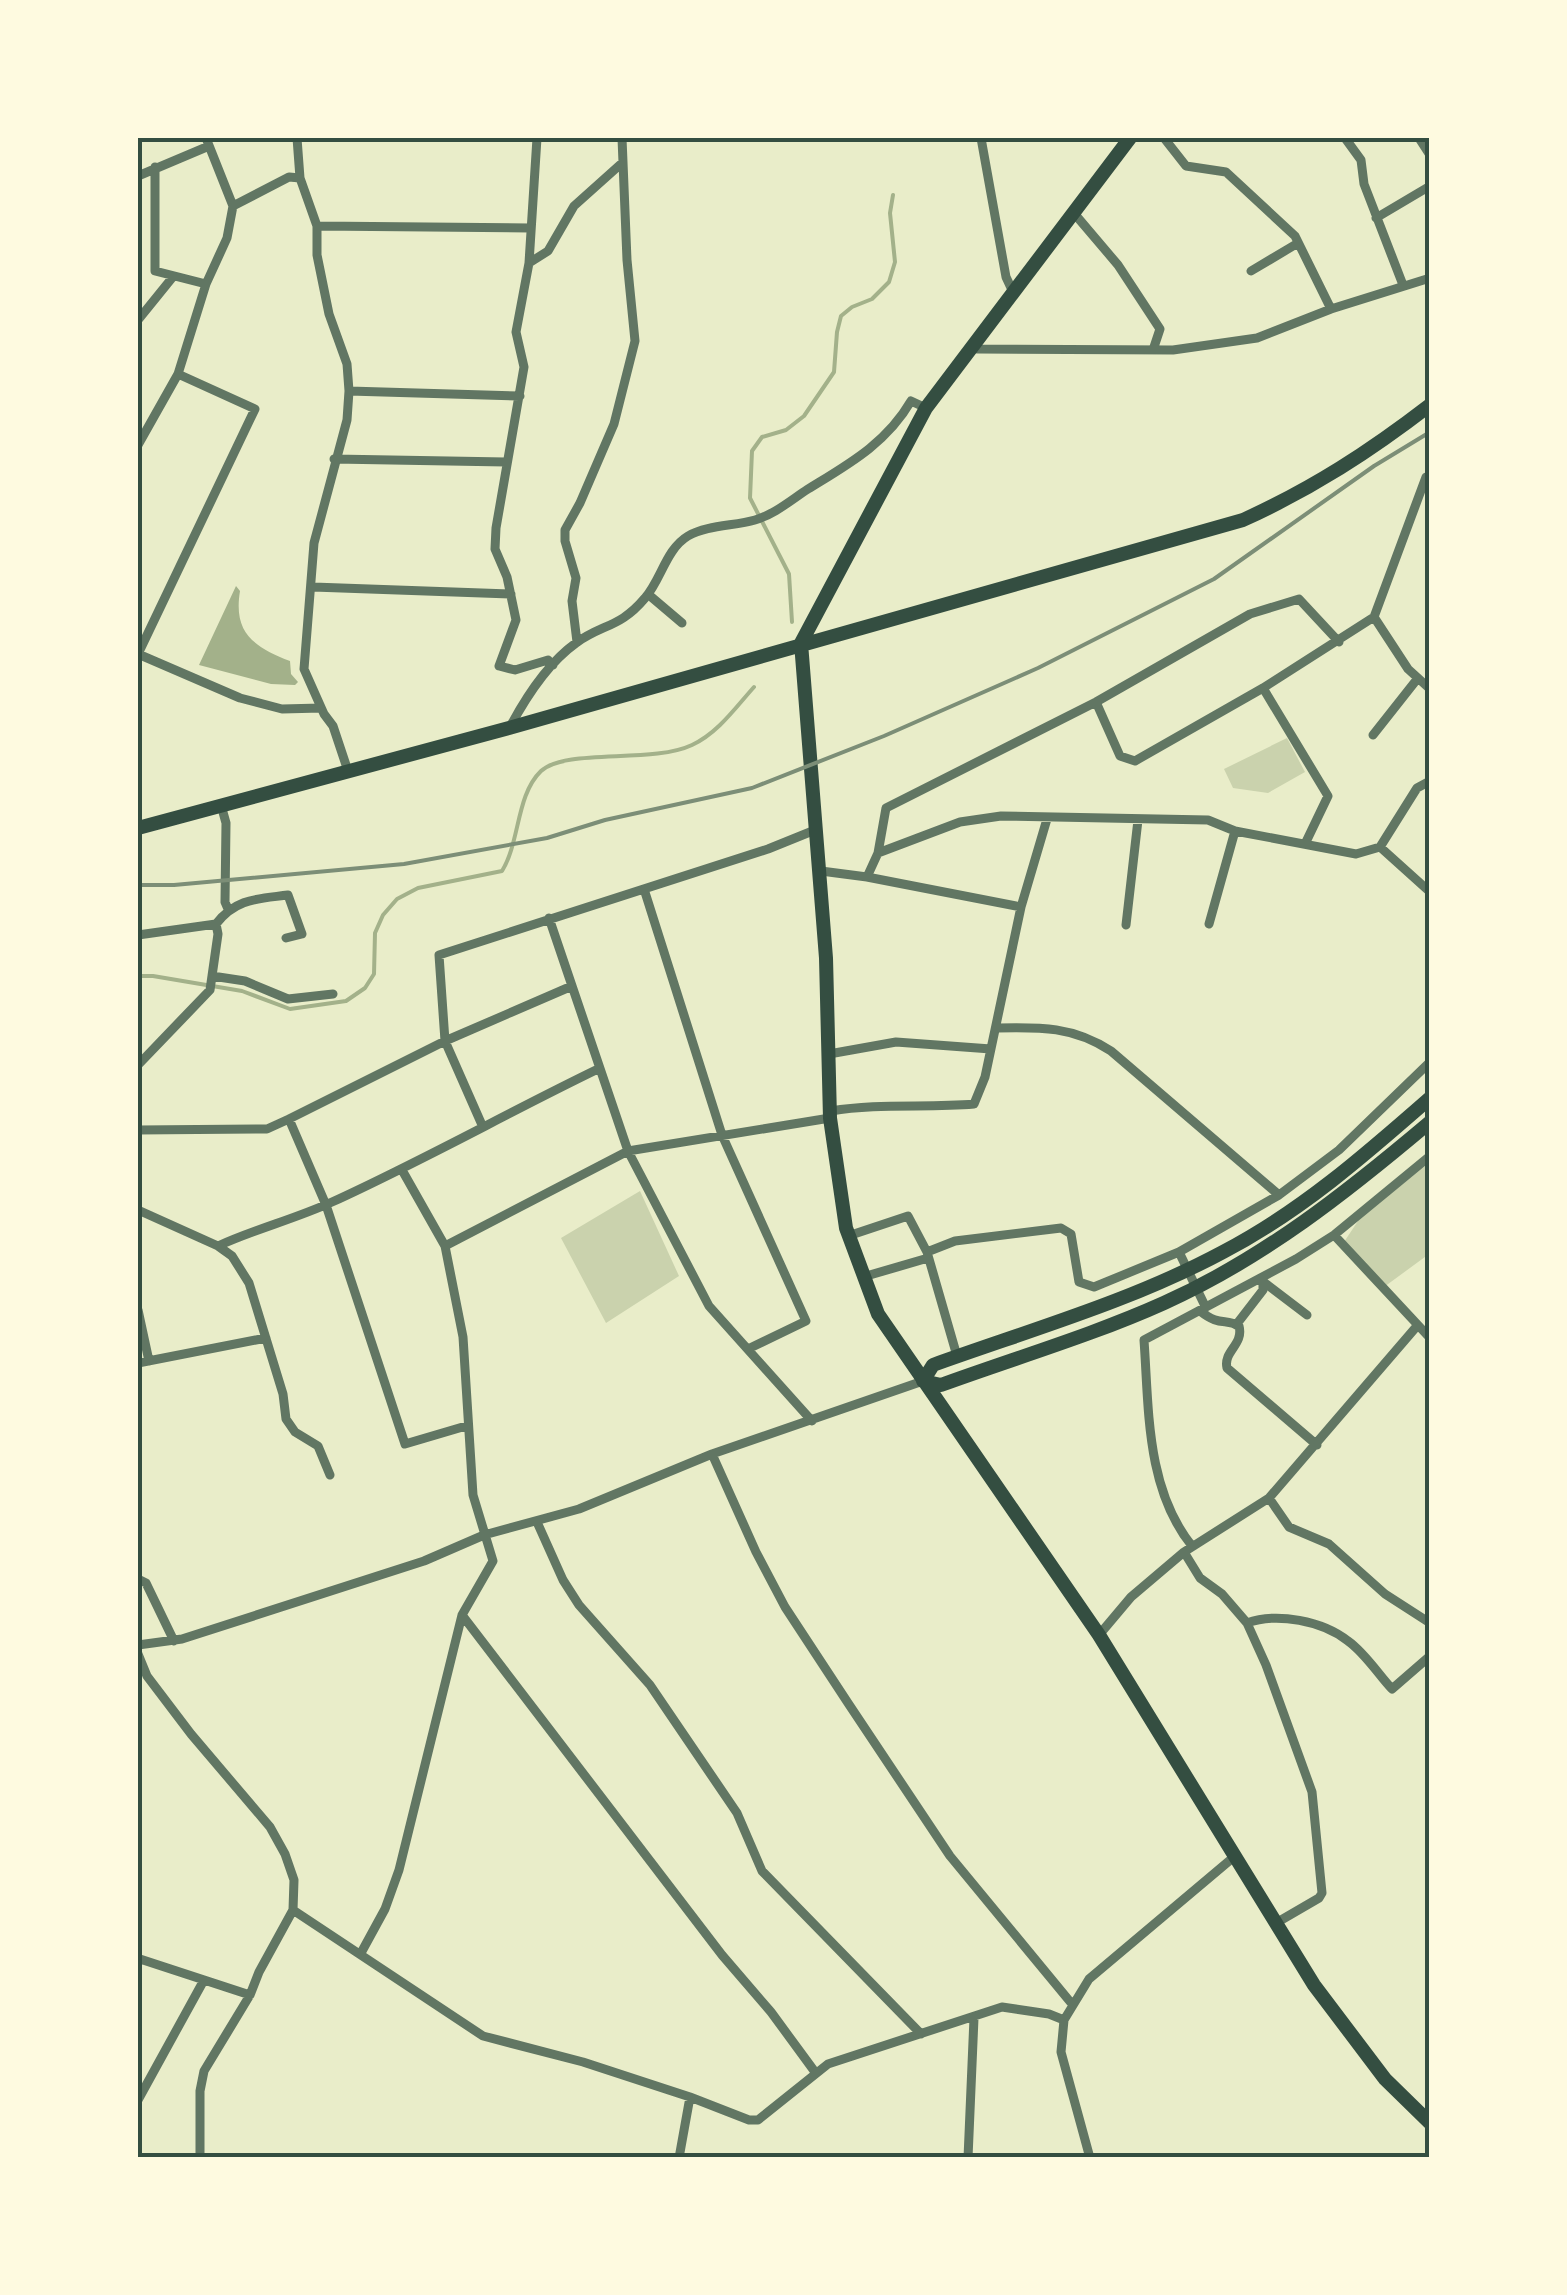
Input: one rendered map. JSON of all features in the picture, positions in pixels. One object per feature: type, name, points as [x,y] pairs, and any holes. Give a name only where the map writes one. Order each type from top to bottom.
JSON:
[{"type":"main road","points":[[1130,138],[926,408],[801,644],[820,872],[831,1114],[848,1236],[878,1314],[1099,1636],[1347,2032],[1385,2079],[1430,2123]]},
{"type":"main road","points":[[138,828],[930,611],[1243,520],[1299,494],[1353,462],[1430,405]]},
{"type":"main road","points":[[922,1380],[933,1365],[1158,1284],[1224,1252],[1292,1211],[1358,1162],[1430,1098]]},
{"type":"main road","points":[[922,1380],[941,1386],[1165,1303],[1285,1236],[1344,1195],[1430,1122]]},
{"type":"street","points":[[297,138],[300,178],[317,226],[320,270],[329,314],[347,364],[349,391],[347,420],[314,543],[304,670],[333,726],[348,771]]},
{"type":"street","points":[[537,138],[529,262],[516,332],[524,367],[495,549],[516,620],[500,666],[515,670],[548,660],[553,665]]},
{"type":"street","points":[[576,642],[572,620],[576,578],[565,530],[614,424],[635,342],[622,138]]},
{"type":"street","points":[[981,138],[1006,277],[1013,292]]},
{"type":"street","points":[[1164,138],[1186,166],[1226,172],[1295,236],[1331,309]]},
{"type":"street","points":[[1345,138],[1362,160],[1364,184],[1402,285]]},
{"type":"street","points":[[1419,138],[1430,155]]},
{"type":"street","points":[[138,176],[208,142],[233,206],[226,238],[206,284],[178,374],[138,444]]},
{"type":"street","points":[[529,262],[548,251],[574,206],[622,163]]},
{"type":"street","points":[[155,168],[155,272],[206,284]]},
{"type":"street","points":[[233,206],[289,177],[300,178]]},
{"type":"street","points":[[1376,218],[1430,186]]},
{"type":"street","points":[[1074,212],[1118,264],[1160,329],[1154,350]]},
{"type":"street","points":[[317,226],[530,228]]},
{"type":"street","points":[[1250,270],[1298,242]]},
{"type":"street","points":[[138,320],[172,278]]},
{"type":"street","points":[[972,346],[1154,350],[1257,338],[1331,309],[1430,278]]},
{"type":"street","points":[[178,374],[255,409],[138,654],[240,698],[282,709],[321,708]]},
{"type":"street","points":[[349,391],[520,396]]},
{"type":"street","points":[[509,728],[524,701],[576,642],[618,624],[649,595],[673,552],[689,536],[758,520],[778,510],[856,461],[891,429],[911,402],[926,408]]},
{"type":"street","points":[[334,460],[506,462]]},
{"type":"street","points":[[1096,702],[1120,756],[1135,761],[1338,642],[1374,616],[1426,477],[1430,479]]},
{"type":"street","points":[[313,587],[511,594]]},
{"type":"street","points":[[649,595],[682,623]]},
{"type":"street","points":[[867,876],[878,853],[886,808],[1096,702],[1250,614],[1299,599],[1338,642]]},
{"type":"street","points":[[1374,616],[1408,668],[1430,688]]},
{"type":"street","points":[[1373,734],[1418,678]]},
{"type":"street","points":[[1264,688],[1328,796],[1304,844]]},
{"type":"street","points":[[878,853],[960,822],[1001,816],[1208,820],[1235,831],[1356,854],[1380,848],[1417,788],[1430,780]]},
{"type":"street","points":[[221,805],[226,823],[228,908]]},
{"type":"street","points":[[445,1246],[628,1151],[856,1107],[974,1104],[991,1049],[1021,907],[1047,819]]},
{"type":"street","points":[[1126,925],[1138,820]]},
{"type":"street","points":[[482,1126],[445,1042],[440,955],[816,830]]},
{"type":"street","points":[[1210,924],[1235,831]]},
{"type":"street","points":[[1380,848],[1429,892]]},
{"type":"street","points":[[820,872],[867,876],[1021,907]]},
{"type":"street","points":[[644,889],[722,1135],[806,1321],[750,1348]]},
{"type":"street","points":[[138,935],[216,924],[228,908],[252,899],[288,895],[302,934],[286,938]]},
{"type":"street","points":[[549,918],[628,1151],[709,1306],[812,1421]]},
{"type":"street","points":[[138,1064],[211,982],[216,924]]},
{"type":"street","points":[[211,982],[246,981],[288,999],[333,994]]},
{"type":"street","points":[[138,1130],[267,1129],[445,1042],[572,986]]},
{"type":"street","points":[[996,1028],[1035,1027],[1087,1036],[1111,1051],[1279,1196]]},
{"type":"street","points":[[829,1054],[896,1042],[991,1049]]},
{"type":"street","points":[[863,1277],[955,1242],[1061,1228],[1070,1234],[1079,1282],[1094,1287],[1179,1252],[1279,1196],[1340,1150],[1430,1062]]},
{"type":"street","points":[[218,1246],[326,1205],[402,1170],[598,1069]]},
{"type":"street","points":[[289,1120],[326,1205],[405,1444],[466,1426]]},
{"type":"street","points":[[1276,1923],[1322,1893],[1316,1813],[1304,1768],[1247,1622],[1222,1594],[1200,1578],[1166,1499],[1152,1450],[1144,1340],[1264,1281],[1334,1235],[1430,1156]]},
{"type":"street","points":[[361,1953],[385,1909],[398,1870],[462,1614],[493,1561],[473,1495],[462,1337],[445,1246],[402,1170]]},
{"type":"street","points":[[138,1210],[232,1256],[249,1284],[283,1394],[286,1419],[295,1432],[318,1446],[330,1476]]},
{"type":"street","points":[[848,1236],[908,1216],[928,1255],[958,1356]]},
{"type":"street","points":[[1334,1235],[1430,1338]]},
{"type":"street","points":[[1179,1252],[1203,1310],[1216,1324],[1236,1325]]},
{"type":"street","points":[[1264,1281],[1308,1315]]},
{"type":"street","points":[[1236,1325],[1264,1281]]},
{"type":"street","points":[[138,1310],[149,1361]]},
{"type":"street","points":[[1236,1325],[1239,1341],[1228,1355],[1227,1368],[1316,1445]]},
{"type":"street","points":[[1099,1636],[1131,1597],[1188,1549],[1269,1498],[1418,1326]]},
{"type":"street","points":[[138,1363],[266,1338]]},
{"type":"street","points":[[138,1645],[174,1641],[424,1561],[484,1535],[579,1509],[712,1454],[922,1380]]},
{"type":"street","points":[[712,1454],[785,1607],[950,1856],[1072,2004]]},
{"type":"street","points":[[1269,1498],[1289,1526],[1328,1544],[1385,1594],[1430,1622]]},
{"type":"street","points":[[538,1522],[548,1552],[579,1605],[650,1686],[737,1813],[762,1871],[921,2034]]},
{"type":"street","points":[[138,1578],[146,1583],[174,1641]]},
{"type":"street","points":[[462,1614],[815,2072]]},
{"type":"street","points":[[1247,1622],[1289,1620],[1337,1634],[1350,1642],[1392,1690],[1430,1656]]},
{"type":"street","points":[[138,1654],[147,1676],[278,1839],[294,1880],[293,1910],[201,2080],[200,2158]]},
{"type":"street","points":[[1090,2158],[1061,2052],[1064,2020],[1090,1979],[1235,1856]]},
{"type":"street","points":[[293,1910],[482,2036],[551,2052],[690,2097],[740,2118],[758,2120],[828,2064],[1002,2007],[1064,2020]]},
{"type":"street","points":[[138,1964],[140,1959],[250,1995]]},
{"type":"street","points":[[138,2100],[204,1980]]},
{"type":"street","points":[[968,2158],[974,2018]]},
{"type":"street","points":[[679,2158],[690,2097]]},
{"type":"shaded area","points":[[236,586],[240,591],[243,628],[257,644],[290,661],[291,674],[298,682],[295,685],[271,684],[199,665]]},
{"type":"shaded area","points":[[1287,738],[1305,772],[1268,793],[1233,788],[1224,769]]},
{"type":"shaded area","points":[[1429,1163],[1429,1254],[1384,1287],[1344,1242],[1360,1218]]},
{"type":"shaded area","points":[[640,1191],[679,1276],[606,1323],[561,1238]]},
{"type":"waterway","points":[[792,622],[789,574],[750,498],[752,451],[762,437],[786,430],[804,416],[834,372],[841,316],[872,299],[889,282],[895,262],[890,213],[893,195]]},
{"type":"waterway","points":[[138,976],[242,991],[290,1009],[346,1001],[365,988],[374,974],[375,933],[383,915],[397,899],[418,888],[502,871],[527,793],[541,771],[570,760],[655,754],[692,745],[718,727],[754,687]]},
{"type":"railway","points":[[138,885],[404,864],[547,838],[605,820],[752,788],[884,736],[1038,668],[1214,579],[1374,466],[1430,432]]}]
